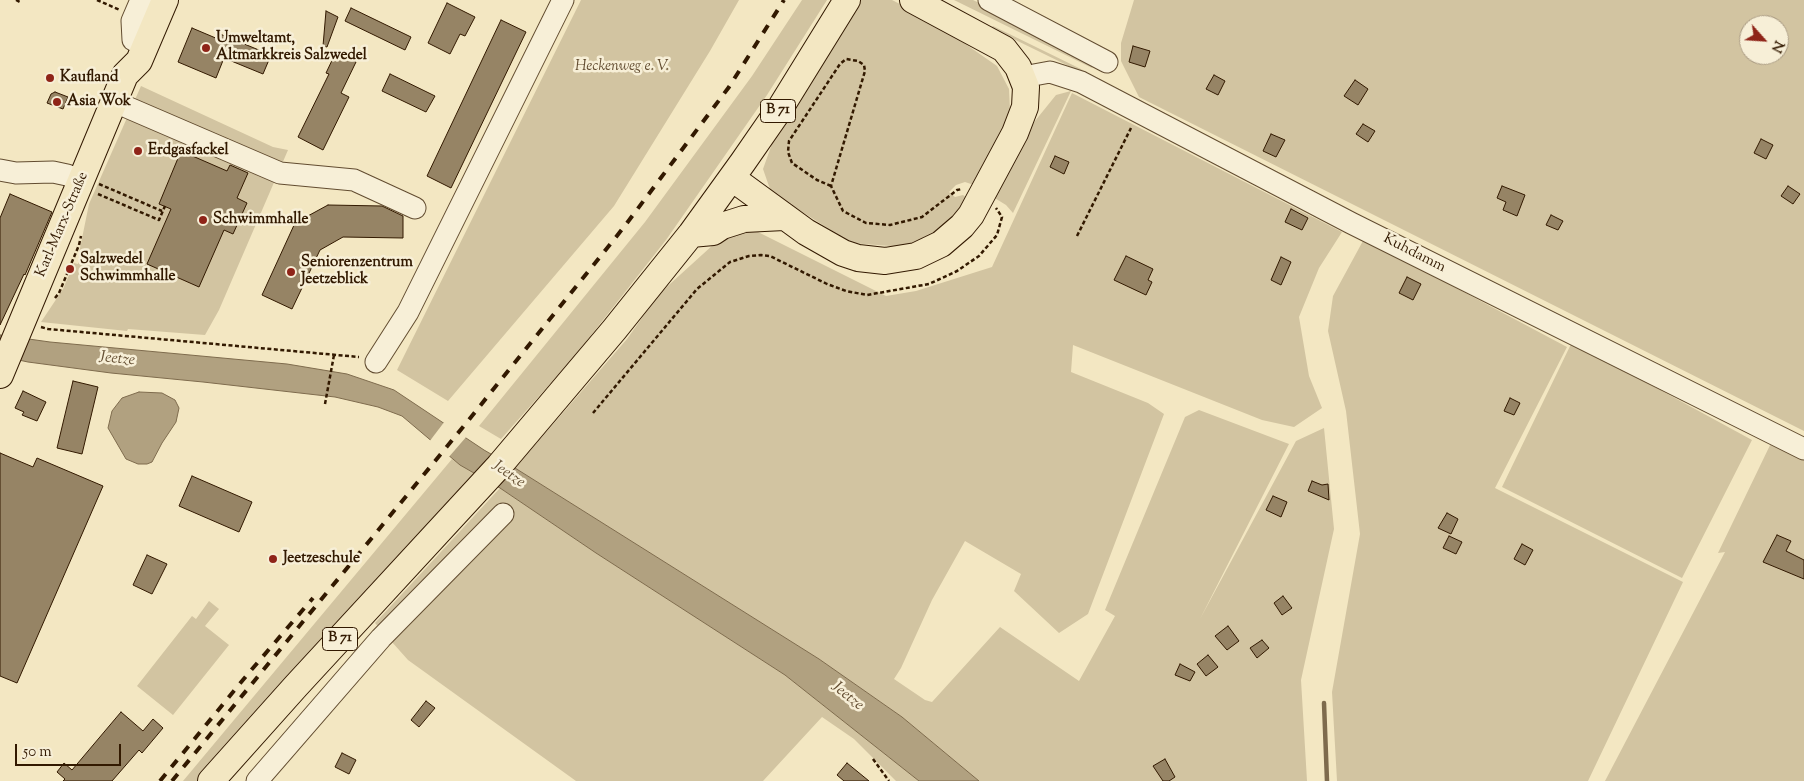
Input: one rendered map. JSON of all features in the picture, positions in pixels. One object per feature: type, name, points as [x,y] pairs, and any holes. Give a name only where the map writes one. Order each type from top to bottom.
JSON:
[{"type":"main road","name":"Karl-Marx-Straße","points":[[126,75],[125,57],[150,0]]},
{"type":"main road","name":"Karl-Marx-Straße","points":[[2,371],[27,326],[86,188],[126,75],[139,61],[165,0]]},
{"type":"main road","name":"B 71","points":[[211,781],[470,498],[614,330],[691,234],[732,178],[779,110],[847,0]]},
{"type":"main road","points":[[732,178],[806,232],[843,253],[872,260],[900,259],[916,256],[931,250],[952,236],[962,226],[981,197],[1015,134],[1024,112],[1027,96],[1023,77],[1004,49],[914,0]]},
{"type":"main road","points":[[691,234],[713,232],[732,222],[744,219],[784,217]]},
{"type":"street","points":[[376,362],[408,312],[563,0]]},
{"type":"street","points":[[989,0],[1107,62]]},
{"type":"street","points":[[133,40],[132,21],[134,7]]},
{"type":"street","name":"Kuhdamm","points":[[1023,77],[1050,72],[1081,82],[1351,223],[1804,449]]},
{"type":"street","points":[[115,102],[280,172],[354,180],[415,208]]},
{"type":"street","points":[[0,170],[16,173],[54,172],[67,175],[86,188]]},
{"type":"street","points":[[257,781],[381,638],[503,514]]},
{"type":"path","points":[[16,0],[20,2]]},
{"type":"path","points":[[97,0],[134,7]]},
{"type":"path","points":[[593,413],[697,289],[730,262],[749,256],[770,256],[827,284],[846,291],[867,295],[929,284],[957,271],[979,256],[997,235],[1002,217],[996,207],[966,189],[957,190],[922,217],[890,225],[866,223],[843,211],[831,186],[817,180],[792,163],[788,152],[789,141],[840,64],[846,59],[858,61],[864,65],[865,71],[831,186]]},
{"type":"path","points":[[1077,236],[1132,125]]},
{"type":"path","points":[[86,188],[159,220],[165,206]]},
{"type":"path","points":[[86,188],[162,212]]},
{"type":"path","points":[[27,326],[358,357],[376,362]]},
{"type":"path","points":[[325,404],[334,355]]},
{"type":"path","points":[[873,758],[889,781]]},
{"type":"green space","name":"Heckenweg e. V.","points":[[581,0],[739,0],[710,51],[614,206],[448,401],[397,370]]},
{"type":"green space","points":[[802,0],[827,0],[767,95],[666,240],[574,357],[501,439],[479,426],[645,222],[752,76]]},
{"type":"green space","points":[[861,0],[892,0],[931,20],[997,66],[1009,89],[1010,110],[1001,141],[977,186],[965,182],[956,185],[949,192],[955,197],[963,195],[968,199],[941,232],[903,247],[851,243],[771,192],[763,169],[773,141]]},
{"type":"green space","points":[[954,0],[973,0],[1087,54],[1094,64],[1092,68]]},
{"type":"green space","points":[[1134,0],[1804,0],[1804,431],[1139,97],[1121,61],[1121,43]]},
{"type":"green space","points":[[993,26],[1087,72],[1083,73],[991,28]]},
{"type":"green space","points":[[141,86],[273,147],[288,150],[219,310],[205,335],[128,329],[127,331],[41,322],[63,289],[74,263],[78,264],[82,254],[79,253],[89,204]]},
{"type":"green space","points":[[1071,91],[1013,213],[1006,205],[993,197],[1005,172],[1035,121],[1056,95]]},
{"type":"green space","points":[[1072,93],[1342,232],[1319,268],[1299,317],[1309,376],[1322,408],[1294,427],[1262,420],[1073,345],[1071,372],[1148,403],[1164,414],[1088,614],[1059,633],[1014,591],[1021,574],[965,541],[932,600],[901,668],[894,679],[925,700],[932,702],[1000,627],[1079,681],[1115,616],[1105,610],[1185,417],[1199,410],[1289,444],[1200,619],[1296,441],[1324,428],[1334,529],[1301,680],[1307,781],[979,781],[902,717],[819,659],[515,468],[627,339],[659,294],[714,244],[738,228],[754,230],[886,296],[916,291],[992,267]]},
{"type":"green space","points":[[1364,239],[1567,347],[1495,488],[1683,582],[1588,781],[1337,781],[1332,692],[1360,534],[1346,411],[1328,331],[1333,296]]},
{"type":"green space","points":[[1572,342],[1752,440],[1682,578],[1502,487]]},
{"type":"green space","points":[[1773,439],[1804,455],[1804,781],[1605,781],[1725,552],[1718,553]]},
{"type":"green space","points":[[452,459],[475,474],[200,781],[183,781]]},
{"type":"green space","points":[[500,488],[596,553],[785,675],[919,781],[896,781],[854,739],[822,717],[763,781],[576,781],[408,660],[375,623]]},
{"type":"green space","points":[[209,601],[219,609],[205,626],[229,645],[173,715],[137,686],[192,616],[196,619]]},
{"type":"water","name":"Jeetze","points":[[0,335],[50,342],[287,364],[347,374],[394,390],[484,450],[819,659],[902,717],[979,781],[919,781],[785,675],[596,553],[500,488],[460,465],[402,416],[378,407],[335,397],[111,373],[28,362],[0,356]]},
{"type":"water","points":[[139,392],[162,393],[175,400],[179,408],[176,422],[152,462],[147,464],[138,464],[126,459],[108,428],[112,411],[122,398]]},
{"type":"pier","points":[[445,421],[467,436],[448,458],[429,442]]},
{"type":"building","points":[[447,3],[475,17],[465,36],[460,34],[450,54],[428,43]]},
{"type":"building","points":[[351,8],[411,37],[405,50],[345,21]]},
{"type":"building","points":[[326,11],[338,17],[327,47],[323,46]]},
{"type":"building","points":[[501,20],[526,32],[451,188],[427,176]]},
{"type":"building","name":"Umweltamt, Altmarkkreis Salzwedel","points":[[192,28],[218,39],[220,34],[271,55],[263,74],[224,58],[216,78],[178,62]]},
{"type":"building","points":[[1133,46],[1150,51],[1145,67],[1129,62]]},
{"type":"building","points":[[336,52],[356,62],[341,93],[349,97],[323,150],[298,137],[329,74],[326,73]]},
{"type":"building","points":[[390,74],[435,96],[426,112],[382,91]]},
{"type":"building","points":[[1214,75],[1225,81],[1218,95],[1206,89]]},
{"type":"building","points":[[1355,80],[1368,89],[1358,105],[1344,96]]},
{"type":"building","name":"Asia Wok","points":[[55,92],[68,97],[63,109],[47,103],[51,94]]},
{"type":"building","points":[[1363,124],[1375,131],[1368,142],[1356,134]]},
{"type":"building","points":[[1271,134],[1285,140],[1276,157],[1263,151]]},
{"type":"building","points":[[1761,139],[1773,145],[1766,159],[1754,153]]},
{"type":"building","name":"Schwimmhalle","points":[[181,151],[227,171],[230,165],[248,173],[237,198],[247,203],[233,234],[224,230],[199,287],[147,264],[171,209],[159,204]]},
{"type":"building","points":[[1055,156],[1069,162],[1064,174],[1050,167]]},
{"type":"building","points":[[1502,186],[1525,195],[1517,216],[1503,210],[1506,202],[1497,198]]},
{"type":"building","points":[[1788,186],[1800,194],[1793,204],[1781,196]]},
{"type":"building","points":[[10,194],[52,212],[25,275],[0,325],[0,218]]},
{"type":"building","name":"Seniorenzentrum Jeetzeblick","points":[[328,205],[382,206],[403,216],[403,238],[343,237],[320,250],[292,309],[262,295],[295,223]]},
{"type":"building","points":[[1291,209],[1308,218],[1302,230],[1285,222]]},
{"type":"building","points":[[1551,215],[1563,221],[1558,230],[1546,225]]},
{"type":"building","points":[[1126,256],[1153,269],[1148,280],[1152,282],[1146,295],[1114,280]]},
{"type":"building","points":[[1281,257],[1291,262],[1281,285],[1271,280]]},
{"type":"building","points":[[1407,277],[1421,284],[1413,300],[1399,293]]},
{"type":"building","points":[[73,381],[98,387],[82,454],[57,448]]},
{"type":"building","points":[[23,391],[46,402],[37,421],[22,415],[24,412],[15,408]]},
{"type":"building","points":[[1510,398],[1520,403],[1514,415],[1504,411]]},
{"type":"building","points":[[0,453],[33,467],[37,458],[103,486],[17,683],[0,676]]},
{"type":"building","points":[[192,476],[252,502],[239,532],[179,506]]},
{"type":"building","points":[[1312,481],[1322,485],[1328,484],[1329,500],[1308,491]]},
{"type":"building","points":[[1273,496],[1287,502],[1281,517],[1266,510]]},
{"type":"building","points":[[1447,513],[1458,519],[1451,534],[1438,528]]},
{"type":"building","points":[[1777,535],[1791,541],[1786,551],[1804,560],[1804,579],[1763,562]]},
{"type":"building","points":[[1449,536],[1462,542],[1456,554],[1443,548]]},
{"type":"building","points":[[1522,544],[1533,550],[1525,565],[1514,559]]},
{"type":"building","points":[[147,555],[167,564],[152,594],[133,585]]},
{"type":"building","points":[[1283,596],[1292,608],[1282,615],[1274,603]]},
{"type":"building","points":[[1228,626],[1239,641],[1227,650],[1215,636]]},
{"type":"building","points":[[1262,640],[1269,648],[1257,658],[1250,648]]},
{"type":"building","points":[[1208,655],[1218,667],[1206,676],[1197,664]]},
{"type":"building","points":[[1180,664],[1195,672],[1190,681],[1175,675]]},
{"type":"building","points":[[426,701],[435,708],[419,727],[411,720]]},
{"type":"building","points":[[121,712],[143,731],[153,719],[163,728],[142,753],[139,750],[112,781],[63,781],[65,779],[57,772],[64,763],[72,770]]},
{"type":"building","points":[[342,753],[356,760],[349,774],[335,767]]},
{"type":"building","points":[[1165,759],[1175,777],[1169,781],[1163,781],[1153,766]]},
{"type":"building","points":[[847,763],[869,781],[844,781],[837,775]]},
{"type":"waterway","points":[[1324,703],[1327,781]]},
{"type":"railway","points":[[172,781],[463,427],[624,227],[729,87],[784,0]]},
{"type":"railway","points":[[160,781],[313,598]]},
{"type":"place","name":"Umweltamt, Altmarkkreis Salzwedel","points":[[206,48]]},
{"type":"place","name":"Kaufland","points":[[50,78]]},
{"type":"place","name":"Asia Wok","points":[[57,102]]},
{"type":"place","name":"Erdgasfackel","points":[[138,151]]},
{"type":"place","name":"Schwimmhalle","points":[[203,220]]},
{"type":"place","name":"Salzwedel Schwimmhalle","points":[[70,269]]},
{"type":"place","name":"Seniorenzentrum Jeetzeblick","points":[[291,272]]},
{"type":"place","name":"Jeetzeschule","points":[[273,559]]}]
